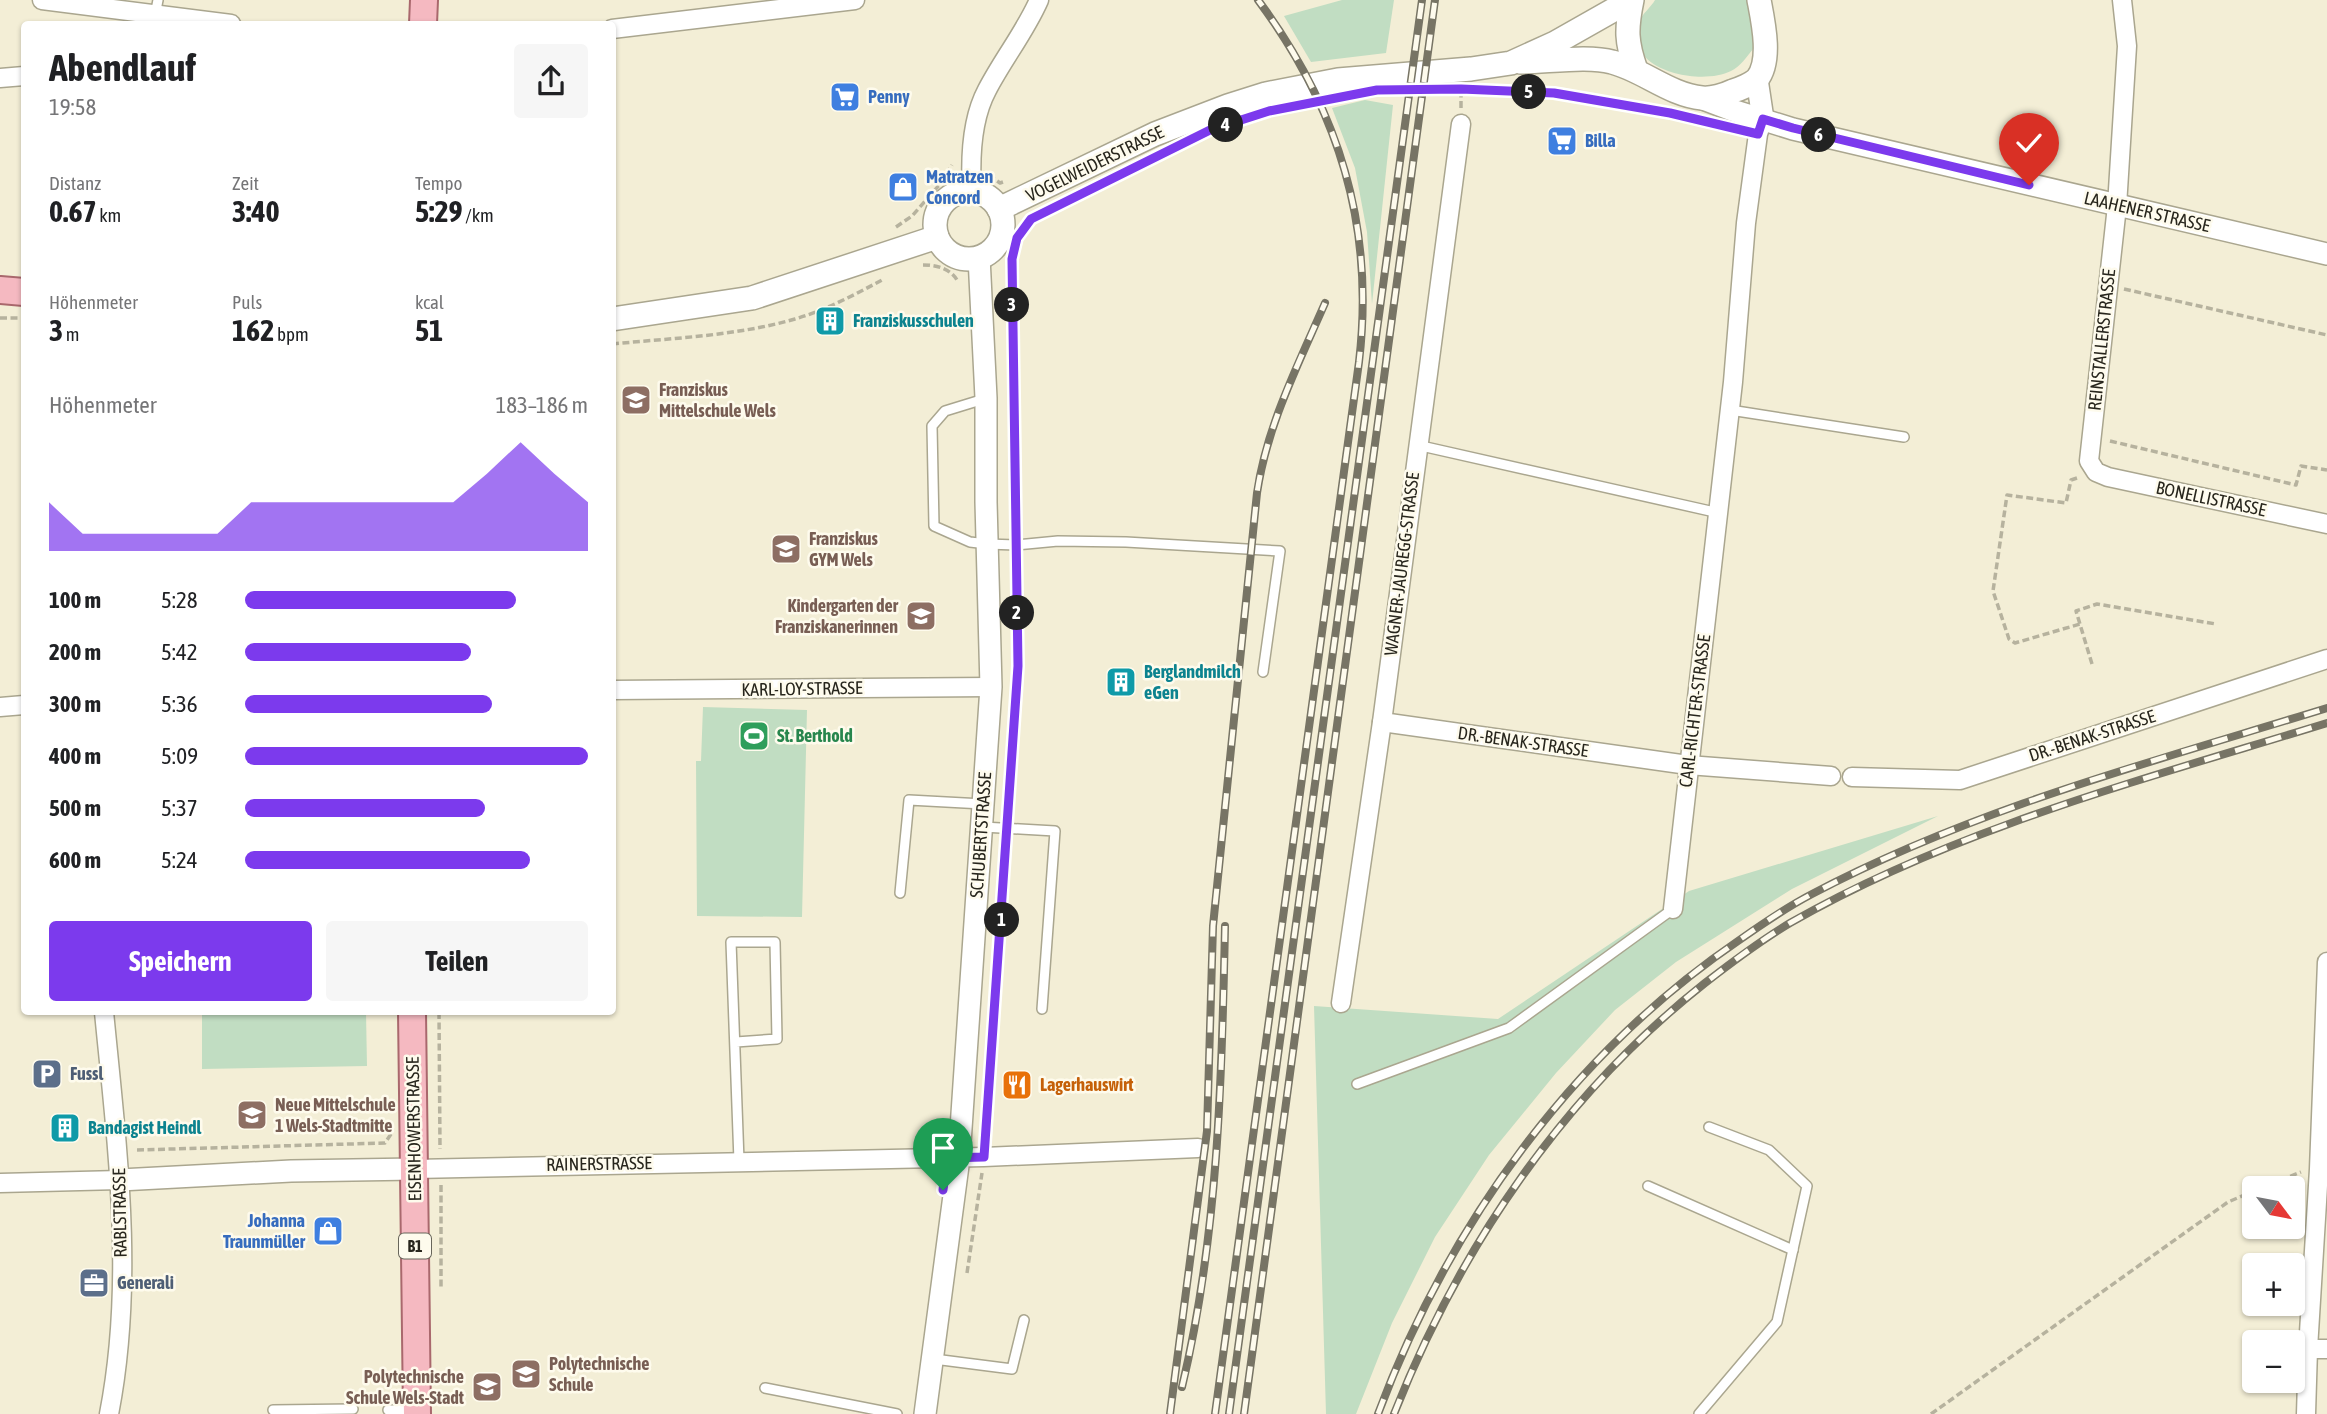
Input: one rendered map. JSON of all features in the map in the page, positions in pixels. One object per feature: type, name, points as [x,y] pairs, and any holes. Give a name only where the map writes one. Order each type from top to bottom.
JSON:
[{"type":"main road","points":[[423,21],[424,0]]},
{"type":"main road","points":[[1632,0],[1627,36],[1636,70]]},
{"type":"main road","name":"VOGELWEIDERSTRASSE","points":[[999,209],[1155,134],[1228,106],[1266,94],[1338,80],[1511,63],[1555,43],[1632,0]]},
{"type":"main road","points":[[1511,63],[1611,61],[1703,99],[1728,93],[1757,79],[1765,54],[1759,0]]},
{"type":"main road","points":[[972,191],[983,194],[999,209],[1003,220],[1002,231],[988,254],[966,259],[957,256],[945,249],[937,237],[935,227],[940,207],[958,193],[972,191]]},
{"type":"main road","points":[[616,318],[752,298],[937,237]]},
{"type":"main road","points":[[0,290],[21,292]]},
{"type":"main road","name":"EISENHOWERSTRASSE","points":[[412,1015],[414,1132],[428,1169],[417,1412]]},
{"type":"street","points":[[42,0],[126,18],[157,8],[217,21]]},
{"type":"street","points":[[616,29],[855,0]]},
{"type":"street","points":[[972,191],[972,138],[986,92],[1028,24],[1039,0]]},
{"type":"street","name":"REINSTALLERSTRASSE","points":[[2096,472],[2089,461],[2117,206],[2127,46],[2122,0]]},
{"type":"street","points":[[0,78],[21,76]]},
{"type":"street","points":[[1757,79],[1763,119]]},
{"type":"street","name":"LAAHENER STRASSE","points":[[1703,99],[1793,128],[2327,254]]},
{"type":"street","name":"CARL-RICHTER-STRASSE","points":[[1673,909],[1730,410],[1746,222],[1758,134],[1763,119]]},
{"type":"street","name":"WAGNER-JAUREGG-STRASSE","points":[[1341,1003],[1382,722],[1461,124]]},
{"type":"street","name":"SCHUBERTSTRASSE","points":[[925,1414],[959,1158],[991,687],[986,398],[979,257]]},
{"type":"street","name":"BONELLISTRASSE","points":[[2096,472],[2108,477],[2327,524]]},
{"type":"street","name":"DR.-BENAK-STRASSE","points":[[1852,777],[1960,780],[2327,659]]},
{"type":"street","name":"KARL-LOY-STRASSE","points":[[616,690],[991,687]]},
{"type":"street","points":[[0,707],[21,705]]},
{"type":"street","name":"DR.-BENAK-STRASSE","points":[[1382,722],[1689,765],[1831,776]]},
{"type":"street","points":[[2306,1414],[2327,962]]},
{"type":"street","name":"RABLSTRASSE","points":[[104,1015],[120,1180],[122,1287],[119,1345],[109,1414]]},
{"type":"street","name":"RAINERSTRASSE","points":[[0,1183],[291,1171],[959,1158],[1198,1148]]},
{"type":"street","points":[[2308,1349],[2327,1349]]},
{"type":"lane","points":[[986,398],[944,411],[932,426],[934,526],[970,542],[987,544],[1126,542],[1280,551],[1263,673]]},
{"type":"lane","points":[[1730,410],[1904,437]]},
{"type":"lane","points":[[1417,445],[1719,513]]},
{"type":"lane","points":[[900,893],[909,800],[983,804]]},
{"type":"lane","points":[[981,827],[1055,831],[1042,1009]]},
{"type":"lane","points":[[1357,1084],[1509,1028],[1673,909]]},
{"type":"lane","points":[[736,1042],[776,1039],[775,942],[731,942],[739,1161]]},
{"type":"lane","points":[[1699,1414],[1777,1322],[1807,1186],[1769,1150],[1709,1127]]},
{"type":"lane","points":[[1648,1186],[1793,1250]]},
{"type":"lane","points":[[932,1359],[1012,1369],[1024,1320]]},
{"type":"lane","points":[[765,1388],[897,1414]]},
{"type":"lane","points":[[273,1410],[353,1409]]},
{"type":"lane","points":[[388,1410],[417,1412]]},
{"type":"path","points":[[1449,89],[1461,89]]},
{"type":"path","points":[[1475,89],[1554,93],[1670,113]]},
{"type":"path","points":[[966,1280],[984,1157],[1018,666],[1012,259],[1017,238],[1031,219],[1043,213]]},
{"type":"path","points":[[912,264],[937,265],[955,276],[960,286]]},
{"type":"path","points":[[2109,285],[2327,335]]},
{"type":"path","points":[[0,317],[21,318]]},
{"type":"path","points":[[2092,436],[2296,485],[2301,466],[2327,470]]},
{"type":"path","points":[[2080,624],[2015,643],[2009,639],[1993,591],[2007,495],[2066,503],[2071,480],[2096,472]]},
{"type":"path","points":[[2092,664],[2076,611],[2096,604],[2216,624]]},
{"type":"path","points":[[428,1169],[439,1015]]},
{"type":"path","points":[[134,1150],[385,1143],[391,1134],[414,1132]]},
{"type":"path","points":[[2291,1176],[2319,1169]]},
{"type":"path","points":[[1931,1414],[2228,1202],[2242,1196]]},
{"type":"green space","points":[[1342,0],[1394,0],[1386,53],[1311,62],[1284,16]]},
{"type":"green space","points":[[1655,0],[1747,0],[1754,28],[1754,48],[1735,69],[1717,75],[1700,77],[1666,70],[1651,62],[1641,52],[1636,38],[1640,19]]},
{"type":"green space","points":[[1365,100],[1393,105],[1372,304],[1367,232],[1355,168],[1332,108]]},
{"type":"green space","points":[[703,707],[807,710],[802,917],[697,916],[696,761],[701,761]]},
{"type":"green space","points":[[1938,816],[1792,889],[1676,962],[1615,1010],[1556,1073],[1489,1155],[1435,1237],[1392,1323],[1356,1414],[1326,1414],[1314,1006],[1498,1019],[1689,891]]},
{"type":"green space","points":[[202,1015],[366,1015],[367,1066],[202,1069]]},
{"type":"railway","points":[[1215,1414],[1359,362],[1363,312],[1361,264],[1345,171],[1330,127],[1310,84],[1286,41],[1258,0]]},
{"type":"railway","points":[[1229,1414],[1422,0]]},
{"type":"railway","points":[[1244,1414],[1435,0]]},
{"type":"railway","points":[[1170,1414],[1207,1131],[1213,926],[1257,493],[1276,419],[1325,303]]},
{"type":"railway","points":[[1378,1414],[1407,1344],[1440,1277],[1479,1212],[1522,1149],[1570,1091],[1622,1036],[1678,986],[1738,941],[1812,894],[1937,836],[2065,789],[2327,708]]},
{"type":"railway","points":[[1394,1414],[1420,1352],[1450,1292],[1521,1178],[1606,1074],[1654,1027],[1736,960],[1790,923],[1853,889],[1985,833],[2052,808],[2327,723]]},
{"type":"railway","points":[[1182,1387],[1194,1330],[1211,1215],[1220,1100],[1225,926]]},
{"type":"place","name":"Penny","points":[[845,97]]},
{"type":"place","name":"Billa","points":[[1562,141]]},
{"type":"place","name":"Matratzen Concord","points":[[903,187]]},
{"type":"place","name":"Franziskusschulen","points":[[830,321]]},
{"type":"place","name":"Franziskus Mittelschule Wels","points":[[636,400]]},
{"type":"place","name":"Franziskus GYM Wels","points":[[786,549]]},
{"type":"place","name":"Kindergarten der Franziskanerinnen","points":[[921,616]]},
{"type":"place","name":"Berglandmilch eGen","points":[[1121,682]]},
{"type":"place","name":"St. Berthold","points":[[754,736]]},
{"type":"place","name":"Fussl","points":[[47,1074]]},
{"type":"place","name":"Lagerhauswirt","points":[[1017,1085]]},
{"type":"place","name":"Neue Mittelschule 1 Wels-Stadtmitte","points":[[252,1115]]},
{"type":"place","name":"Bandagist Heindl","points":[[65,1128]]},
{"type":"place","name":"Johanna Traunmüller","points":[[328,1231]]},
{"type":"place","name":"Generali","points":[[94,1283]]},
{"type":"place","name":"Polytechnische Schule","points":[[526,1374]]},
{"type":"place","name":"Polytechnische Schule Wels-Stadt","points":[[487,1387]]},
{"type":"route","points":[[943,1190],[947,1158],[984,1157],[1018,666],[1012,259],[1017,238],[1031,219],[1210,130],[1269,111],[1377,90],[1461,89],[1554,93],[1670,113],[1758,134],[1763,119],[2029,185]]}]
